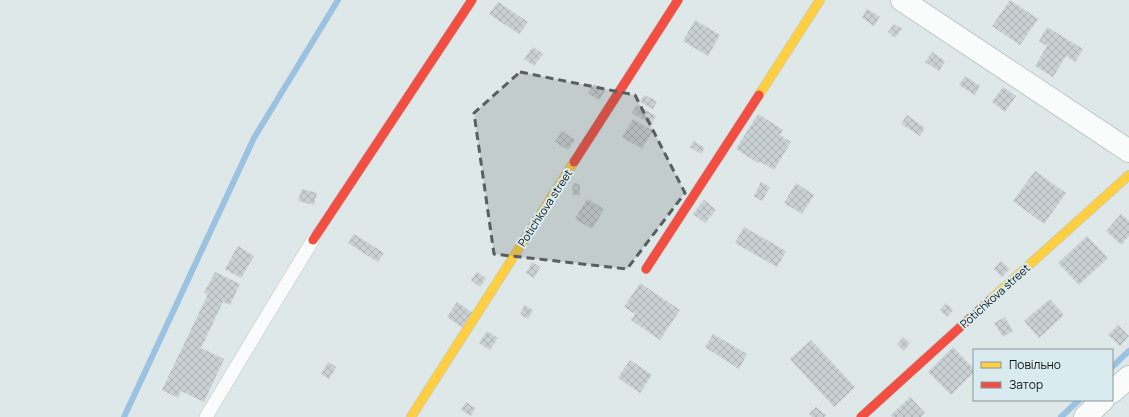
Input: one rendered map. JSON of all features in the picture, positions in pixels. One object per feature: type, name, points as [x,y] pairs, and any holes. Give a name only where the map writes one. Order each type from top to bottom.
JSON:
[{"type":"street","points":[[314,240],[472,0]]},
{"type":"street","name":"Potichkova street","points":[[411,417],[678,0]]},
{"type":"street","points":[[646,269],[820,0]]},
{"type":"street","points":[[902,0],[1129,151]]},
{"type":"street","name":"Potichkova street","points":[[861,417],[1129,175]]},
{"type":"street","points":[[1113,391],[1129,377]]},
{"type":"street","points":[[1085,417],[1103,401]]},
{"type":"lane","points":[[206,417],[260,326],[314,240]]},
{"type":"highlighted area","points":[[520,72],[635,95],[685,193],[627,269],[494,254],[474,113]]},
{"type":"building","points":[[1010,0],[1038,19],[1020,45],[992,26]]},
{"type":"building","points":[[498,2],[528,22],[519,34],[489,14]]},
{"type":"building","points":[[867,9],[880,17],[874,26],[862,18]]},
{"type":"building","points":[[695,20],[720,35],[708,56],[683,41]]},
{"type":"building","points":[[894,24],[902,29],[895,38],[888,32]]},
{"type":"building","points":[[1047,27],[1083,49],[1075,62],[1066,56],[1053,77],[1035,66],[1047,46],[1039,41]]},
{"type":"building","points":[[533,47],[543,54],[534,66],[524,59]]},
{"type":"building","points":[[932,52],[945,61],[939,71],[925,62]]},
{"type":"building","points":[[965,76],[980,86],[975,95],[959,85]]},
{"type":"building","points":[[594,84],[605,91],[599,100],[588,93]]},
{"type":"building","points":[[1003,87],[1016,96],[1005,112],[992,102]]},
{"type":"building","points":[[644,95],[657,101],[653,109],[640,102]]},
{"type":"building","points":[[637,105],[656,116],[651,125],[632,113]]},
{"type":"building","points":[[758,114],[783,130],[780,135],[791,142],[774,170],[759,161],[758,163],[736,149]]},
{"type":"building","points":[[907,115],[925,128],[920,136],[901,124]]},
{"type":"building","points":[[633,119],[653,131],[642,149],[622,137]]},
{"type":"building","points":[[562,131],[575,140],[568,150],[555,142]]},
{"type":"building","points":[[693,141],[705,148],[701,154],[690,147]]},
{"type":"building","points":[[1035,171],[1066,193],[1044,224],[1013,201]]},
{"type":"building","points":[[761,182],[770,187],[762,201],[754,196]]},
{"type":"building","points":[[573,183],[580,184],[580,195],[572,195]]},
{"type":"building","points":[[796,183],[814,195],[802,214],[784,203]]},
{"type":"building","points":[[302,189],[317,193],[314,205],[298,201]]},
{"type":"building","points":[[587,199],[604,209],[592,229],[575,219]]},
{"type":"building","points":[[704,200],[716,210],[705,223],[693,214]]},
{"type":"building","points":[[1121,214],[1129,221],[1129,236],[1121,245],[1106,231]]},
{"type":"building","points":[[744,227],[786,251],[777,267],[735,243]]},
{"type":"building","points":[[354,234],[384,253],[378,262],[348,243]]},
{"type":"building","points":[[1087,236],[1108,258],[1079,285],[1058,263]]},
{"type":"building","points":[[238,246],[254,256],[241,278],[225,269]]},
{"type":"building","points":[[1001,261],[1010,269],[1002,277],[994,269]]},
{"type":"building","points":[[532,262],[540,267],[534,278],[526,273]]},
{"type":"building","points":[[215,272],[240,284],[230,305],[223,302],[201,348],[224,359],[204,402],[181,391],[178,398],[162,390],[208,294],[204,293]]},
{"type":"building","points":[[477,272],[486,278],[480,287],[471,280]]},
{"type":"building","points":[[640,283],[680,310],[660,340],[631,320],[635,314],[624,307]]},
{"type":"building","points":[[1050,299],[1064,315],[1039,338],[1024,321]]},
{"type":"building","points":[[457,302],[473,313],[463,328],[447,317]]},
{"type":"building","points":[[946,303],[953,310],[947,317],[940,310]]},
{"type":"building","points":[[525,305],[533,310],[528,319],[520,314]]},
{"type":"building","points":[[1005,317],[1013,331],[1003,337],[994,323]]},
{"type":"building","points":[[1118,325],[1129,336],[1120,346],[1108,335]]},
{"type":"building","points":[[487,331],[498,338],[490,350],[479,343]]},
{"type":"building","points":[[713,334],[747,354],[739,369],[705,347]]},
{"type":"building","points":[[903,337],[910,343],[904,351],[897,344]]},
{"type":"building","points":[[811,340],[855,387],[834,407],[790,359]]},
{"type":"building","points":[[953,347],[973,368],[973,373],[951,395],[928,372]]},
{"type":"building","points":[[630,360],[652,375],[640,393],[618,378]]},
{"type":"building","points":[[328,362],[336,367],[329,379],[321,374]]},
{"type":"building","points":[[910,397],[925,413],[921,417],[892,417],[891,415]]},
{"type":"building","points":[[466,402],[475,408],[471,416],[461,410]]},
{"type":"building","points":[[816,407],[826,415],[824,417],[812,417],[809,414]]},
{"type":"waterway","points":[[124,417],[254,138],[338,0]]},
{"type":"waterway","points":[[1113,366],[1129,351]]},
{"type":"waterway","points":[[1061,417],[1078,401]]},
{"type":"traffic: slow","points":[[759,95],[820,0]]},
{"type":"traffic: slow","points":[[411,417],[574,162]]},
{"type":"traffic: slow","points":[[989,301],[1129,175]]},
{"type":"traffic: jam","points":[[313,240],[472,0]]},
{"type":"traffic: jam","points":[[574,162],[678,0]]},
{"type":"traffic: jam","points":[[646,269],[759,95]]},
{"type":"traffic: jam","points":[[861,417],[989,301]]}]
